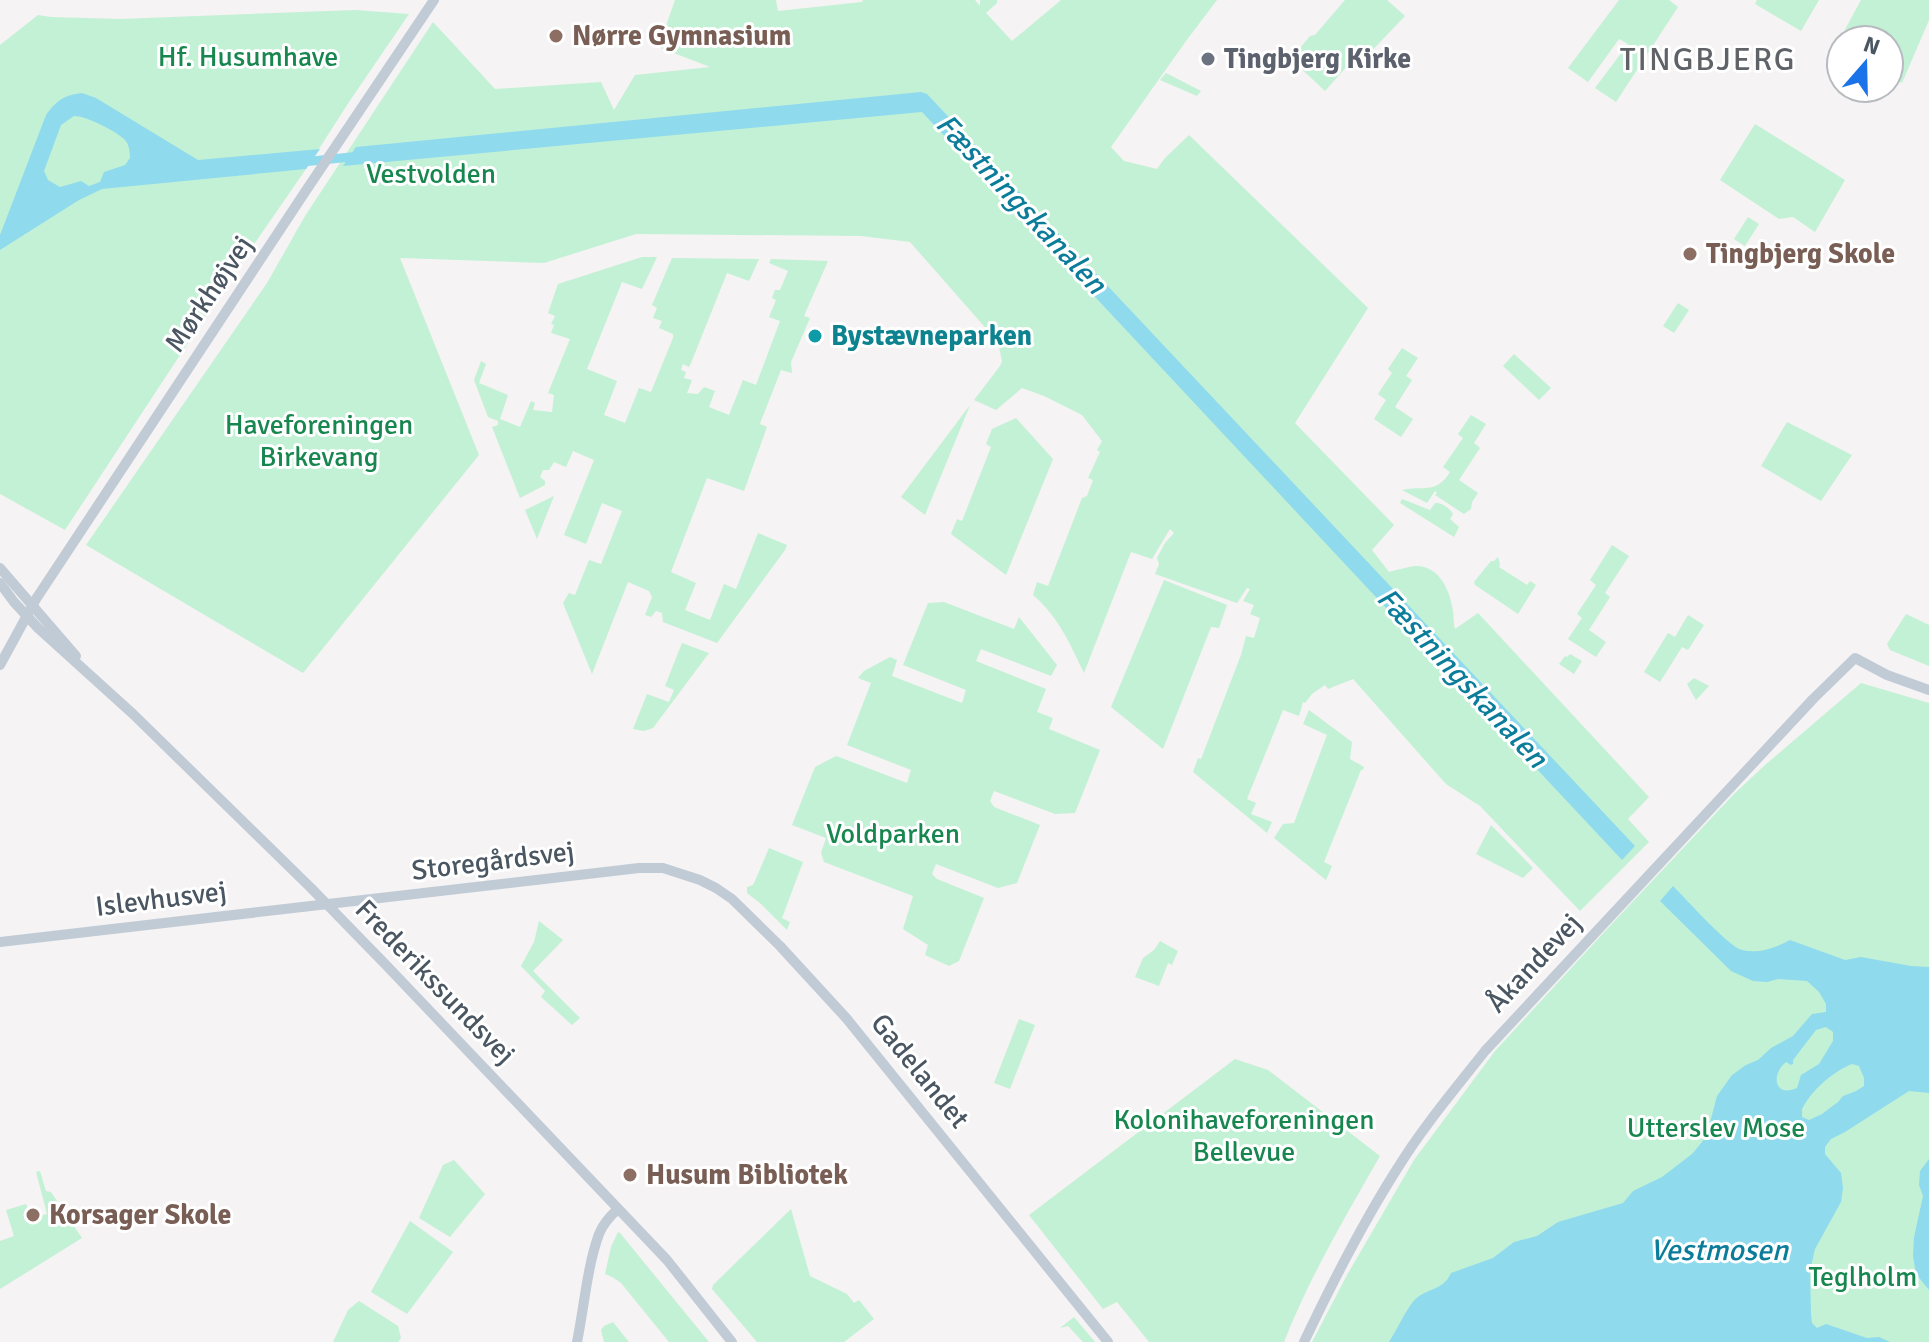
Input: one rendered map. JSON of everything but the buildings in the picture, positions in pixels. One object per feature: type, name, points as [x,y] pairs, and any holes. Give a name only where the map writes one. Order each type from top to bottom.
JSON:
[{"type":"street","name":"Mørkhøjvej","points":[[0,665],[28,610],[434,0]]},
{"type":"street","name":"Frederikssundsvej","points":[[0,568],[57,646],[87,670],[328,905],[667,1260],[732,1342]]},
{"type":"street","name":"Frederikssundsvej","points":[[0,583],[28,610]]},
{"type":"street","name":"Åkandevej","points":[[1304,1342],[1338,1272],[1398,1168],[1485,1051],[1813,699],[1855,658],[1887,675],[1929,690]]},
{"type":"street","name":"Storegårdsvej","points":[[328,905],[639,868],[663,868]]},
{"type":"street","name":"Gadelandet","points":[[663,868],[700,880],[732,899],[808,975],[962,1159],[1108,1342]]},
{"type":"street","name":"Islevhusvej","points":[[0,942],[328,905]]},
{"type":"street","points":[[577,1342],[600,1233],[618,1209]]},
{"type":"green space","points":[[675,0],[776,0],[778,11],[863,0],[975,0],[980,6],[980,0],[997,0],[986,13],[1012,41],[1061,0],[1217,0],[1111,147],[1124,161],[1157,169],[1189,135],[1368,308],[1295,423],[1394,525],[1372,550],[1389,572],[1415,566],[1437,574],[1449,595],[1455,629],[1478,613],[1649,797],[1628,819],[1649,842],[1580,911],[1480,806],[1446,784],[1353,679],[1328,689],[1325,685],[1303,702],[1299,716],[1283,710],[1247,799],[1256,803],[1251,814],[1272,822],[1267,833],[1193,772],[1198,758],[1201,759],[1246,636],[1254,638],[1260,618],[1250,614],[1254,605],[1243,601],[1250,589],[1247,588],[1237,603],[1155,574],[1159,564],[1157,558],[1174,533],[1170,529],[1152,559],[1131,552],[1084,673],[1056,621],[1033,595],[1037,582],[1048,586],[1082,498],[1087,496],[1093,480],[1088,478],[1102,441],[1082,415],[1022,388],[996,410],[974,400],[1000,366],[1002,361],[998,342],[910,242],[861,236],[636,234],[544,263],[400,258],[479,455],[303,673],[86,545],[267,283],[305,216],[433,22],[495,89],[601,82],[614,110],[635,75],[710,67],[648,43],[654,30],[662,37]]},
{"type":"green space","points":[[1345,0],[1387,0],[1405,16],[1362,61],[1356,56],[1325,91],[1291,59]]},
{"type":"green space","points":[[1619,0],[1669,0],[1678,7],[1616,102],[1595,88],[1628,44],[1619,39],[1588,82],[1568,68]]},
{"type":"green space","points":[[1757,0],[1819,0],[1801,31],[1755,4]]},
{"type":"green space","points":[[1861,0],[1929,0],[1929,20],[1905,76],[1905,24],[1848,24]]},
{"type":"green space","name":"Hf. Husumhave","points":[[355,10],[409,14],[65,530],[0,494],[0,45],[38,15],[120,19]]},
{"type":"green space","points":[[1166,73],[1201,91],[1197,96],[1160,80]]},
{"type":"green space","points":[[1755,124],[1845,180],[1815,232],[1793,217],[1779,219],[1720,180]]},
{"type":"green space","points":[[1748,217],[1759,224],[1745,246],[1734,239]]},
{"type":"green space","points":[[642,257],[657,257],[642,289],[622,282],[587,369],[617,381],[604,415],[625,423],[639,388],[651,392],[673,338],[673,334],[659,328],[662,321],[653,318],[657,308],[652,305],[672,258],[759,259],[749,281],[727,273],[691,363],[689,367],[683,364],[681,370],[686,372],[684,378],[692,380],[687,393],[698,394],[704,387],[715,391],[709,407],[729,415],[743,380],[756,385],[780,321],[769,317],[776,300],[772,298],[775,290],[780,290],[788,271],[769,263],[771,259],[828,261],[804,316],[810,318],[791,362],[792,373],[781,370],[761,421],[760,424],[767,427],[744,491],[707,478],[671,572],[696,583],[685,610],[710,620],[724,584],[736,589],[758,533],[787,545],[785,550],[717,643],[663,622],[662,613],[656,611],[651,617],[645,615],[652,597],[649,591],[628,582],[592,674],[563,603],[569,593],[575,595],[589,560],[601,564],[622,511],[602,503],[586,544],[564,535],[594,460],[573,451],[566,467],[554,462],[549,470],[543,470],[540,477],[545,485],[520,498],[492,427],[498,425],[498,421],[488,417],[474,380],[481,361],[486,364],[479,383],[508,395],[500,419],[520,427],[531,401],[535,403],[533,410],[552,412],[554,395],[548,393],[570,339],[551,333],[555,316],[548,313],[558,284]]},
{"type":"green space","points":[[1678,303],[1689,310],[1674,333],[1663,326]]},
{"type":"green space","points":[[1402,348],[1418,358],[1406,376],[1412,380],[1395,407],[1413,419],[1401,437],[1374,419],[1386,400],[1378,394],[1392,373],[1388,369]]},
{"type":"green space","points":[[1514,354],[1551,388],[1539,400],[1503,366]]},
{"type":"green space","points":[[970,405],[925,515],[901,497]]},
{"type":"green space","points":[[1471,415],[1486,424],[1474,443],[1480,448],[1459,480],[1478,493],[1471,509],[1464,514],[1435,495],[1435,491],[1427,503],[1402,490],[1429,488],[1445,479],[1450,472],[1443,467],[1463,438],[1458,434]]},
{"type":"green space","points":[[1016,418],[1053,459],[1006,575],[951,534],[957,519],[962,521],[991,447],[986,444],[992,429]]},
{"type":"green space","points":[[1787,422],[1852,455],[1821,501],[1761,466]]},
{"type":"green space","points":[[554,496],[537,539],[525,510]]},
{"type":"green space","points":[[1402,499],[1430,510],[1435,503],[1448,508],[1453,514],[1450,519],[1459,527],[1454,537],[1400,503]]},
{"type":"green space","points":[[1612,545],[1629,556],[1605,593],[1610,597],[1589,630],[1606,642],[1596,657],[1568,639],[1582,618],[1577,614],[1596,585],[1590,580]]},
{"type":"green space","points":[[1498,557],[1499,567],[1527,585],[1530,581],[1536,585],[1518,614],[1475,585],[1474,582],[1491,561]]},
{"type":"green space","points":[[1164,580],[1227,605],[1219,628],[1211,627],[1163,749],[1111,707]]},
{"type":"green space","name":"Voldparken","points":[[944,602],[1014,629],[1019,617],[1057,665],[1051,676],[981,649],[976,661],[1046,689],[1037,712],[1053,718],[1049,729],[1100,750],[1075,813],[1055,814],[994,791],[990,801],[994,807],[1040,825],[1017,883],[998,888],[936,864],[932,874],[937,879],[984,898],[959,961],[949,966],[925,955],[928,945],[903,929],[913,896],[824,862],[821,853],[826,838],[792,825],[815,767],[836,756],[907,783],[911,770],[847,745],[871,683],[858,678],[864,671],[890,657],[897,660],[892,676],[962,703],[966,690],[903,665],[928,603]]},
{"type":"green space","points":[[1906,614],[1929,625],[1929,666],[1890,650],[1887,644]]},
{"type":"green space","points":[[1688,615],[1704,625],[1688,650],[1682,647],[1660,682],[1644,672],[1668,633],[1675,637]]},
{"type":"green space","points":[[682,643],[709,653],[653,728],[644,731],[633,729],[647,694],[669,702],[674,690],[665,686]]},
{"type":"green space","points":[[1570,654],[1582,661],[1574,674],[1559,664]]},
{"type":"green space","points":[[1694,678],[1709,686],[1696,700],[1687,684]]},
{"type":"green space","name":"Utterslev Mose","points":[[1861,683],[1929,703],[1929,1342],[1312,1342],[1414,1160],[1495,1051],[1733,795]]},
{"type":"green space","points":[[1309,710],[1352,742],[1350,759],[1364,767],[1324,862],[1332,866],[1326,880],[1274,838],[1283,824],[1294,823],[1327,735],[1303,724]]},
{"type":"green space","points":[[1491,825],[1533,868],[1523,878],[1476,854]]},
{"type":"green space","points":[[769,848],[803,862],[782,918],[790,922],[787,930],[747,893],[747,887],[753,885]]},
{"type":"green space","points":[[539,921],[563,940],[533,971],[580,1018],[572,1025],[541,997],[545,991],[521,966],[534,942]]},
{"type":"green space","points":[[1160,941],[1178,951],[1172,965],[1168,963],[1159,986],[1135,977],[1143,958]]},
{"type":"green space","points":[[1019,1019],[1035,1025],[1010,1089],[994,1083]]},
{"type":"green space","name":"Kolonihaveforeningen Bellevue","points":[[1235,1059],[1268,1070],[1380,1156],[1317,1270],[1284,1342],[1149,1342],[1117,1302],[1103,1309],[1029,1215]]},
{"type":"green space","points":[[454,1160],[485,1194],[450,1237],[419,1218],[443,1165]]},
{"type":"green space","points":[[40,1171],[46,1191],[51,1192],[82,1238],[0,1289],[0,1241],[14,1236],[6,1210],[26,1204],[31,1218],[47,1214],[36,1172]]},
{"type":"green space","points":[[791,1209],[810,1276],[847,1294],[854,1303],[859,1300],[874,1319],[844,1342],[757,1342],[712,1289]]},
{"type":"green space","points":[[410,1221],[453,1252],[407,1314],[371,1292]]},
{"type":"green space","points":[[618,1232],[709,1342],[669,1342],[621,1283],[605,1274]]},
{"type":"green space","points":[[359,1301],[398,1326],[401,1338],[398,1342],[333,1342],[348,1310]]},
{"type":"green space","points":[[1074,1317],[1095,1342],[1083,1342],[1068,1326],[1060,1328]]},
{"type":"green space","points":[[613,1322],[629,1342],[604,1342],[601,1330]]},
{"type":"water","points":[[921,92],[927,94],[1635,846],[1622,860],[922,112],[343,166],[356,147]]},
{"type":"water","points":[[82,93],[96,98],[198,160],[320,149],[306,169],[102,189],[0,250],[0,235],[46,115],[61,99]],"holes":[[[74,116],[100,124],[124,139],[130,158],[125,165],[104,172],[100,182],[89,186],[81,181],[60,187],[48,180],[44,171],[61,125]]]},
{"type":"water","name":"Vestmosen","points":[[1673,886],[1718,932],[1742,950],[1767,950],[1790,940],[1845,960],[1861,957],[1929,967],[1929,1093],[1909,1091],[1831,1139],[1825,1147],[1825,1154],[1841,1173],[1843,1188],[1841,1202],[1815,1249],[1810,1271],[1812,1323],[1817,1328],[1826,1324],[1890,1342],[1389,1342],[1412,1303],[1422,1294],[1443,1284],[1451,1273],[1493,1258],[1514,1242],[1537,1236],[1558,1222],[1623,1203],[1633,1191],[1662,1177],[1692,1154],[1702,1142],[1717,1096],[1732,1075],[1793,1036],[1812,1014],[1826,1012],[1826,1004],[1819,992],[1807,981],[1753,981],[1731,971],[1660,901]],"holes":[[[1826,1027],[1833,1032],[1833,1041],[1819,1064],[1801,1075],[1797,1088],[1780,1088],[1777,1079],[1781,1067],[1786,1062],[1793,1064],[1816,1030]],[[1852,1064],[1859,1066],[1864,1086],[1843,1096],[1822,1114],[1809,1120],[1802,1117],[1802,1109],[1817,1089]]]},
{"type":"water","points":[[1929,1159],[1929,1290],[1916,1274],[1913,1256],[1923,1196],[1919,1185],[1920,1171]]},
{"type":"waterway","name":"Fæstningskanalen","points":[[303,162],[360,156]]},
{"type":"place","name":"Nørre Gymnasium","points":[[556,36]]},
{"type":"place","name":"Tingbjerg Kirke","points":[[1208,59]]},
{"type":"place","name":"Tingbjerg Skole","points":[[1690,254]]},
{"type":"place","name":"Bystævneparken","points":[[815,336]]},
{"type":"place","name":"Husum Bibliotek","points":[[630,1175]]},
{"type":"place","name":"Korsager Skole","points":[[33,1215]]},
{"type":"district","name":"TINGBJERG","points":[[1708,59]]},
{"type":"park label","name":"Vestvolden","points":[[431,174]]},
{"type":"park label","name":"Haveforeningen Birkevang","points":[[319,441]]},
{"type":"park label","name":"Teglholm","points":[[1863,1277]]}]
